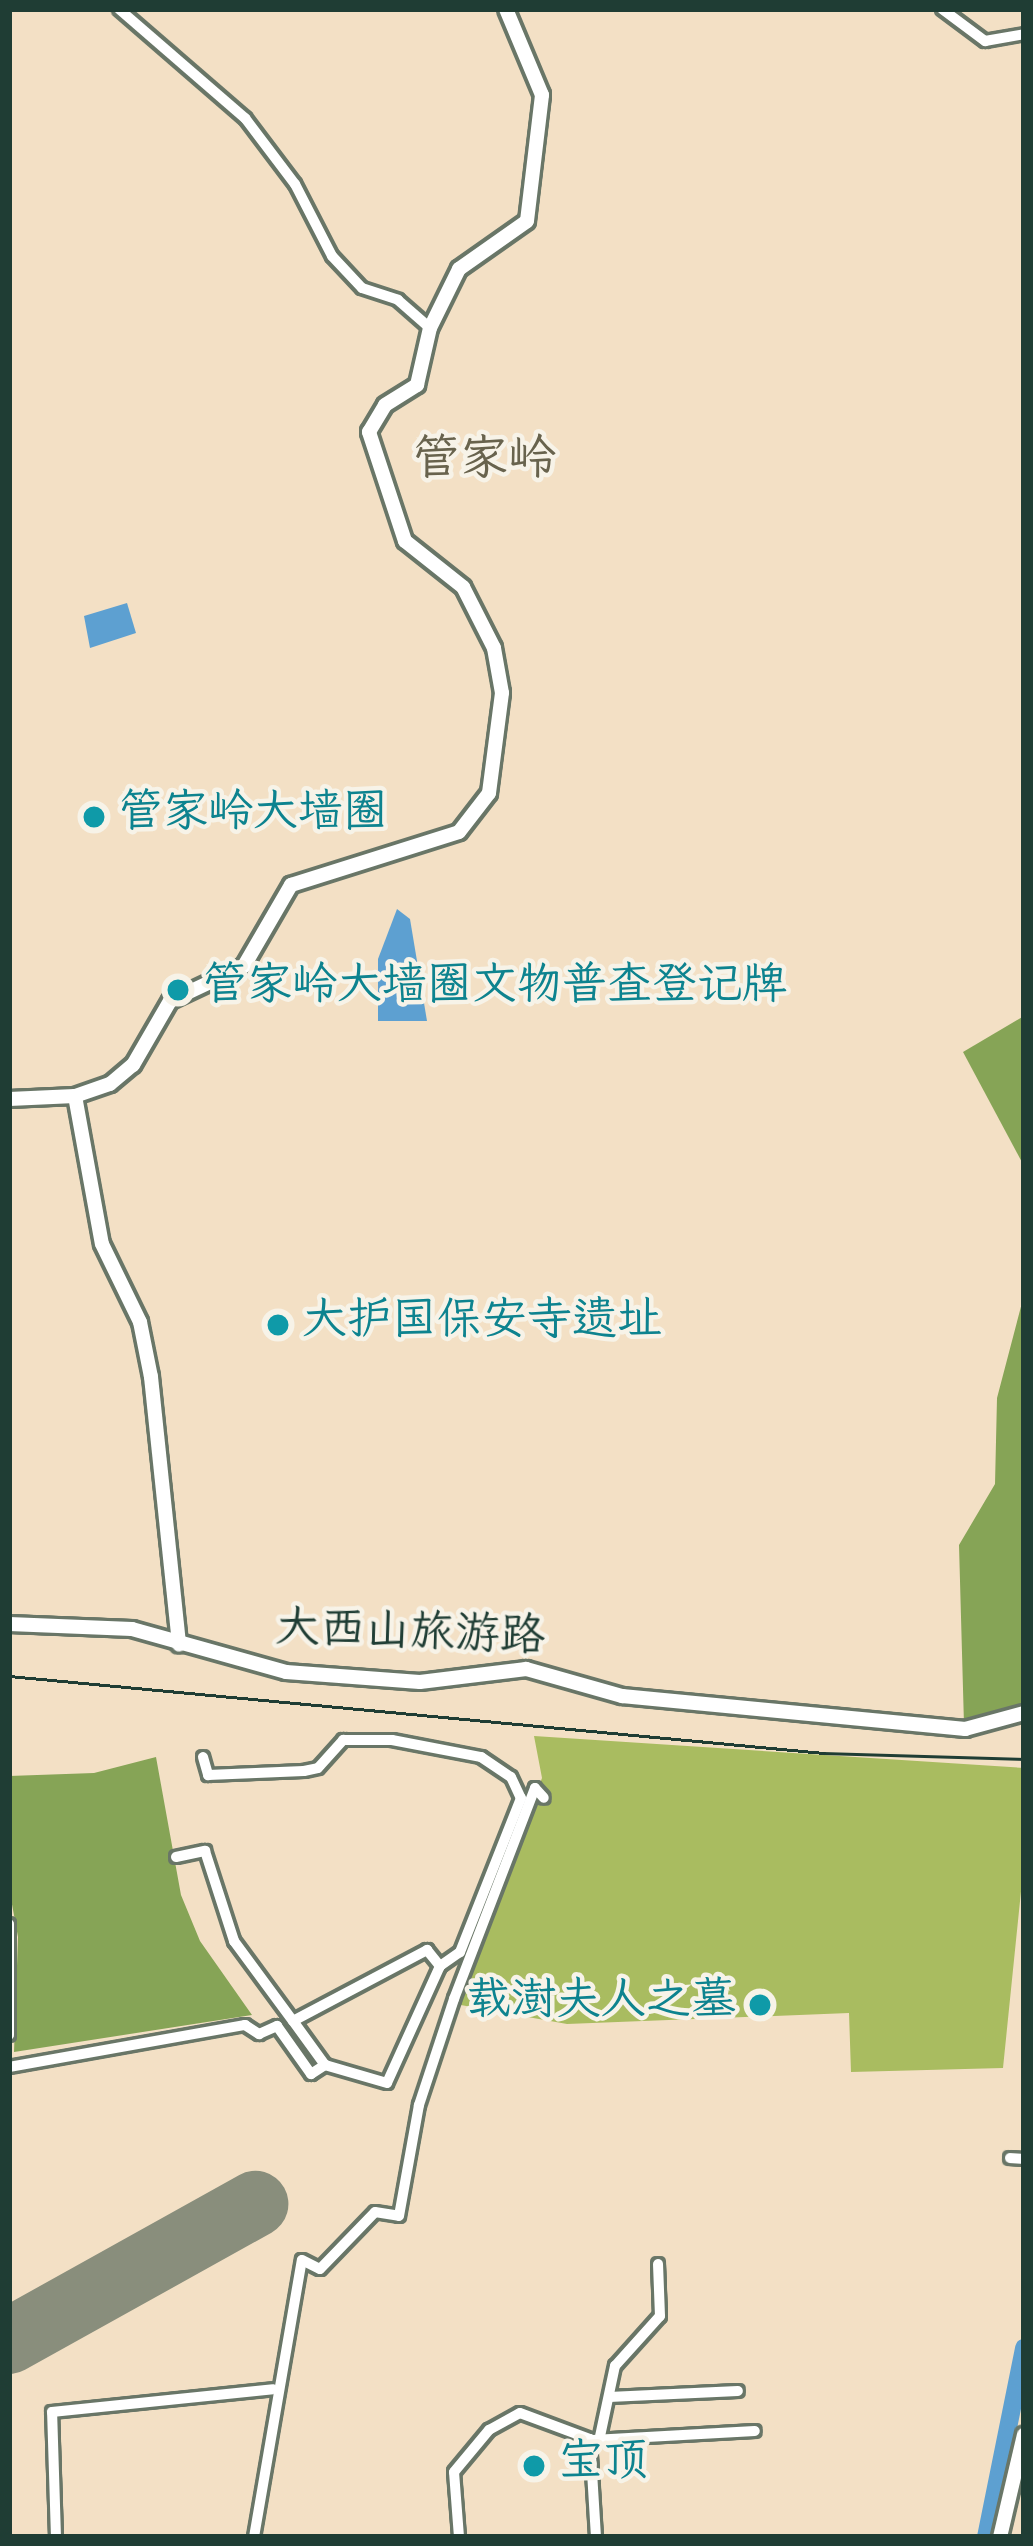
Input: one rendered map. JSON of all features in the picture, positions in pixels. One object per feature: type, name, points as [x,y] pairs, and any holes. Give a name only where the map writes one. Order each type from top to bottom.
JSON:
[{"type":"street","points":[[119,9],[245,118],[295,184],[332,256],[362,288],[398,300],[430,328]]},
{"type":"street","points":[[9,1099],[75,1096],[133,1065],[170,1001],[244,966],[291,885],[459,832],[489,793],[502,693],[494,648],[463,587],[405,541],[369,441],[374,417],[417,385],[430,328],[459,269],[520,232],[531,205],[542,95],[506,9]]},
{"type":"street","points":[[942,9],[985,41],[1024,34]]},
{"type":"street","points":[[75,1096],[101,1244],[140,1322],[151,1376],[179,1645]]},
{"type":"street","name":"大西山旅游路","points":[[9,1624],[132,1630],[286,1672],[420,1682],[526,1669],[622,1696],[965,1729],[1024,1713]]},
{"type":"street","points":[[176,1857],[205,1851],[234,1941],[325,2065],[387,2083],[440,1966],[460,1952],[521,1798],[511,1778],[482,1756],[392,1741],[343,1740],[318,1768],[304,1771],[208,1775],[203,1756]]},
{"type":"street","points":[[254,2537],[274,2389],[302,2260],[320,2269],[375,2212],[399,2216],[419,2105],[454,1999],[535,1788],[544,1798]]},
{"type":"street","points":[[9,1924],[9,2035]]},
{"type":"street","points":[[293,2021],[427,1950],[440,1966]]},
{"type":"street","points":[[9,2068],[245,2025],[259,2034],[278,2026],[311,2074],[325,2065]]},
{"type":"street","points":[[596,2537],[594,2440],[615,2366],[660,2316],[658,2264]]},
{"type":"street","points":[[56,2537],[52,2412],[274,2389]]},
{"type":"street","points":[[609,2397],[738,2391]]},
{"type":"street","points":[[459,2537],[454,2472],[508,2415],[534,2416],[594,2440],[755,2431]]},
{"type":"street","points":[[1000,2537],[1024,2435]]},
{"type":"green space","points":[[1024,1016],[1024,1166],[963,1052]]},
{"type":"green space","points":[[1024,1295],[1024,1723],[964,1725],[959,1545],[995,1484],[997,1398]]},
{"type":"green space","points":[[534,1736],[1024,1768],[1024,1862],[1003,2068],[851,2072],[849,2013],[567,2024],[455,2004],[542,1778]]},
{"type":"green space","points":[[156,1757],[181,1895],[200,1941],[252,2015],[14,2052],[18,1937],[9,1888],[9,1776],[94,1773]]},
{"type":"water","points":[[127,603],[136,633],[90,648],[84,616]]},
{"type":"water","points":[[397,909],[410,919],[427,1021],[378,1021],[378,959]]},
{"type":"waterway","points":[[986,2537],[1024,2348]]},
{"type":"runway","points":[[9,2341],[255,2204]]},
{"type":"railway","points":[[9,1676],[824,1753],[1024,1759]]},
{"type":"place","name":"管家岭大墙圈","points":[[94,817]]},
{"type":"place","name":"管家岭大墙圈文物普查登记牌","points":[[178,990]]},
{"type":"place","name":"大护国保安寺遗址","points":[[278,1325]]},
{"type":"place","name":"载澍夫人之墓","points":[[760,2005]]},
{"type":"place","name":"宝顶","points":[[534,2466]]},
{"type":"district","name":"管家岭","points":[[484,464]]}]
